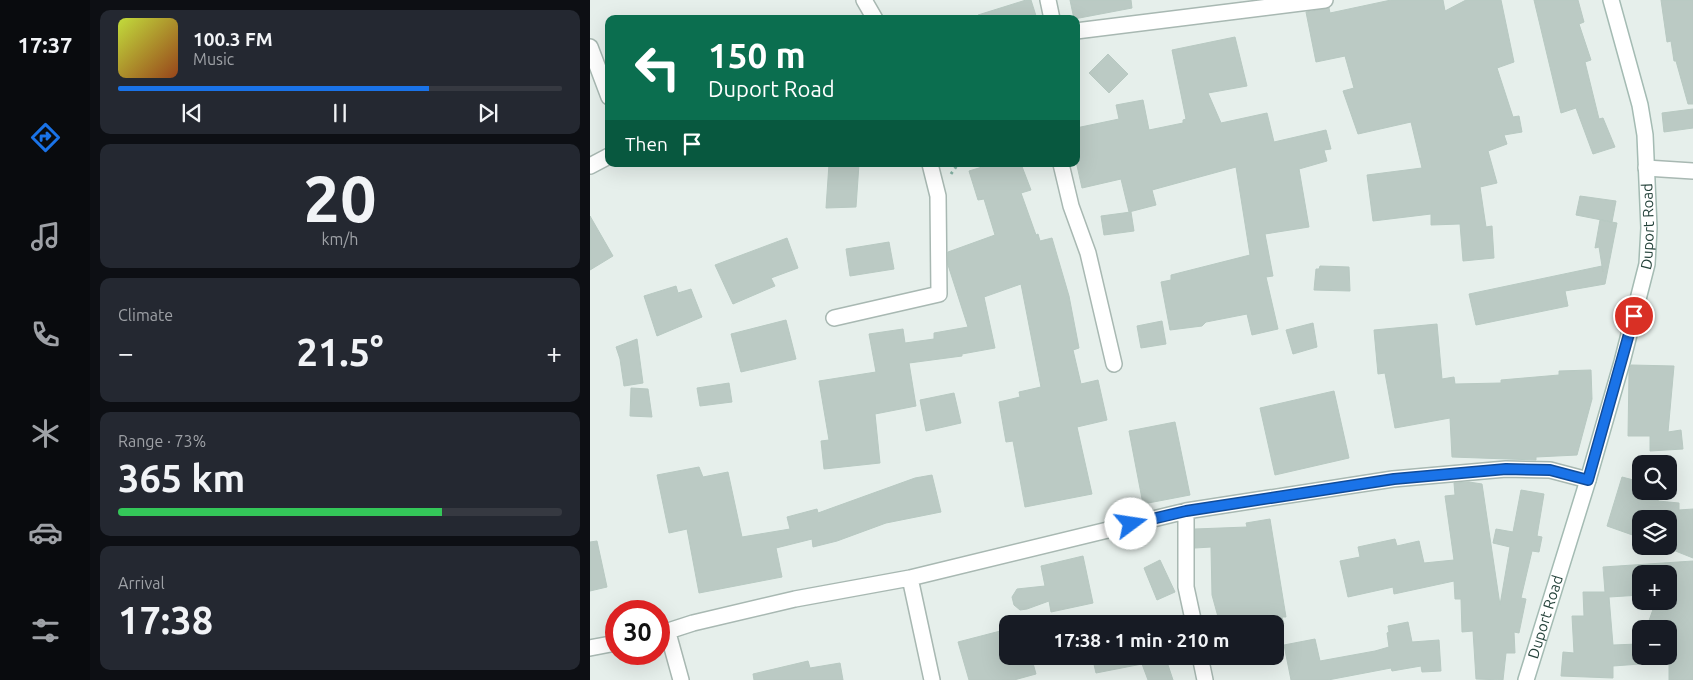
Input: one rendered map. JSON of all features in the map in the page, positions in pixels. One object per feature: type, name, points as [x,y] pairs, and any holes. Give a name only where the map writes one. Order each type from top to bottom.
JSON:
[{"type":"street","points":[[864,0],[873,15]]},
{"type":"street","points":[[1048,0],[1051,15]]},
{"type":"street","points":[[1080,31],[1325,0]]},
{"type":"street","name":"Duport Road","points":[[1526,680],[1588,480],[1622,362],[1647,264],[1649,228],[1645,135],[1640,106],[1611,0]]},
{"type":"street","points":[[590,47],[605,86]]},
{"type":"street","points":[[590,166],[605,158]]},
{"type":"street","points":[[834,318],[939,294],[938,196],[931,167]]},
{"type":"street","points":[[1062,167],[1071,206],[1088,253],[1114,364]]},
{"type":"street","points":[[1646,168],[1693,171]]},
{"type":"street","points":[[670,631],[693,623],[795,599],[910,578],[1186,511],[1394,479],[1506,469],[1550,470],[1588,480]]},
{"type":"street","points":[[1186,511],[1184,542],[1186,586],[1192,615]]},
{"type":"street","points":[[910,578],[932,680]]},
{"type":"street","points":[[590,648],[605,645]]},
{"type":"street","points":[[670,651],[681,680]]},
{"type":"street","points":[[1202,665],[1205,680]]},
{"type":"building","points":[[1031,0],[1036,15],[978,15]]},
{"type":"building","points":[[1070,0],[1131,0],[1132,8],[1080,18],[1080,15],[1073,15]]},
{"type":"building","points":[[1391,0],[1443,0],[1445,11],[1466,0],[1501,0],[1514,62],[1497,68],[1513,117],[1519,116],[1522,132],[1504,135],[1507,144],[1488,151],[1497,183],[1480,187],[1486,227],[1492,226],[1494,258],[1463,261],[1460,224],[1431,225],[1431,214],[1373,221],[1367,175],[1422,168],[1411,122],[1358,134],[1343,91],[1354,88],[1345,56],[1316,62],[1306,12],[1329,8],[1330,13]]},
{"type":"building","points":[[1534,0],[1578,0],[1584,22],[1579,24],[1591,60],[1585,62],[1599,119],[1603,118],[1615,147],[1593,154],[1576,108],[1561,113]]},
{"type":"building","points":[[1661,0],[1693,0],[1693,104],[1688,104],[1676,61],[1674,61],[1671,41],[1667,42]]},
{"type":"building","points":[[1235,37],[1247,86],[1208,93],[1221,123],[1267,113],[1274,142],[1326,130],[1331,149],[1324,150],[1327,161],[1299,169],[1309,227],[1265,234],[1273,276],[1266,277],[1278,329],[1252,335],[1247,314],[1206,322],[1202,326],[1170,330],[1161,282],[1171,280],[1171,275],[1250,255],[1236,167],[1152,190],[1156,205],[1129,212],[1121,179],[1082,188],[1077,167],[1080,167],[1080,127],[1119,119],[1116,105],[1143,100],[1149,130],[1183,123],[1183,120],[1186,119],[1172,50]]},
{"type":"building","points":[[1108,54],[1128,74],[1109,93],[1089,73]]},
{"type":"building","points":[[1693,109],[1693,128],[1664,132],[1662,113]]},
{"type":"building","points":[[829,167],[859,167],[856,207],[826,208]]},
{"type":"building","points":[[982,167],[1022,167],[1031,190],[1021,193],[1036,235],[1038,234],[1040,241],[1052,238],[1069,296],[1079,348],[1073,350],[1081,384],[1098,380],[1107,420],[1077,427],[1092,494],[1025,507],[1013,441],[1006,442],[999,402],[1020,397],[1019,392],[1041,387],[1021,284],[984,297],[995,348],[962,354],[962,356],[909,363],[916,406],[875,414],[880,463],[824,469],[821,441],[829,440],[819,381],[876,372],[869,334],[903,329],[905,343],[934,339],[934,333],[968,327],[948,265],[948,252],[995,235],[984,199],[978,200],[969,171]]},
{"type":"building","points":[[1580,196],[1616,201],[1612,222],[1576,215]]},
{"type":"building","points":[[1131,212],[1134,231],[1104,235],[1101,216]]},
{"type":"building","points":[[590,216],[613,256],[590,270]]},
{"type":"building","points":[[1600,220],[1617,223],[1605,284],[1565,291],[1568,306],[1476,325],[1469,294],[1602,266],[1603,272],[1599,247],[1595,248]]},
{"type":"building","points":[[787,238],[798,268],[771,278],[775,286],[733,304],[715,265]]},
{"type":"building","points":[[889,242],[894,269],[850,276],[846,249]]},
{"type":"building","points":[[1320,266],[1349,267],[1350,291],[1314,290],[1316,269],[1319,269]]},
{"type":"building","points":[[676,286],[678,293],[691,289],[702,317],[657,336],[644,296]]},
{"type":"building","points":[[786,320],[796,359],[741,372],[731,334]]},
{"type":"building","points":[[1162,321],[1166,344],[1141,348],[1137,326]]},
{"type":"building","points":[[1313,323],[1317,347],[1293,354],[1286,330]]},
{"type":"building","points":[[1437,324],[1442,379],[1454,377],[1455,384],[1501,383],[1501,380],[1559,375],[1559,371],[1591,370],[1592,399],[1577,455],[1536,457],[1536,460],[1452,457],[1450,418],[1395,428],[1385,373],[1378,374],[1374,330]]},
{"type":"building","points":[[637,339],[643,383],[624,386],[620,359],[616,347]]},
{"type":"building","points":[[1631,365],[1674,366],[1668,432],[1681,430],[1683,449],[1650,451],[1650,436],[1628,436],[1629,372]]},
{"type":"building","points":[[729,383],[732,402],[700,406],[697,388]]},
{"type":"building","points":[[631,388],[648,389],[652,417],[630,416]]},
{"type":"building","points":[[1334,391],[1349,458],[1275,475],[1260,408]]},
{"type":"building","points":[[954,393],[961,423],[926,431],[920,400]]},
{"type":"building","points":[[1175,422],[1190,495],[1143,504],[1129,431]]},
{"type":"building","points":[[699,467],[703,477],[728,472],[742,537],[790,529],[787,517],[817,509],[818,513],[915,478],[932,475],[941,512],[886,523],[837,541],[813,547],[812,539],[776,548],[782,577],[699,593],[687,529],[669,533],[657,475]]},
{"type":"building","points":[[1622,477],[1632,480],[1632,500],[1658,500],[1679,503],[1679,510],[1693,509],[1693,558],[1677,552],[1677,510],[1632,510],[1632,535],[1607,526]]},
{"type":"building","points":[[1469,482],[1482,484],[1500,605],[1510,547],[1493,543],[1496,529],[1513,532],[1521,490],[1544,494],[1537,536],[1542,537],[1539,552],[1532,551],[1521,598],[1526,599],[1519,633],[1514,632],[1515,653],[1506,653],[1503,680],[1476,679],[1473,631],[1462,632],[1461,599],[1455,599],[1454,581],[1394,594],[1393,587],[1348,597],[1340,561],[1360,557],[1358,547],[1395,539],[1397,546],[1419,541],[1424,563],[1454,560],[1445,496],[1455,495],[1454,483]]},
{"type":"building","points":[[1270,519],[1286,617],[1284,615],[1218,615],[1212,595],[1211,547],[1195,548],[1195,529],[1247,527],[1246,523]]},
{"type":"building","points":[[597,541],[607,587],[590,591],[590,542]]},
{"type":"building","points":[[1083,556],[1093,603],[1051,612],[1049,601],[1020,610],[1014,605],[1012,597],[1017,589],[1045,586],[1041,566]]},
{"type":"building","points":[[1160,560],[1175,592],[1157,600],[1144,568]]},
{"type":"building","points":[[1693,561],[1693,680],[1669,680],[1669,665],[1677,665],[1677,620],[1649,620],[1653,610],[1677,610],[1677,565],[1633,565]]},
{"type":"building","points":[[1632,565],[1632,596],[1609,597],[1613,645],[1632,644],[1632,665],[1613,666],[1613,678],[1561,676],[1563,652],[1574,653],[1572,616],[1584,616],[1583,592],[1605,592],[1603,567]]},
{"type":"building","points":[[1408,622],[1412,642],[1439,640],[1441,671],[1422,672],[1421,666],[1392,671],[1391,668],[1328,680],[1291,680],[1284,645],[1315,639],[1320,661],[1375,651],[1389,647],[1388,626]]},
{"type":"building","points":[[999,631],[999,665],[1034,665],[1036,674],[1014,680],[969,680],[958,642]]},
{"type":"building","points":[[808,661],[810,668],[840,663],[843,680],[754,680],[753,674]]},
{"type":"building","points":[[1094,665],[1137,665],[1096,673]]},
{"type":"building","points":[[1142,665],[1168,665],[1173,680],[1148,680]]},
{"type":"route","points":[[1131,524],[1186,511],[1394,479],[1506,469],[1550,470],[1588,480],[1634,316]]}]
